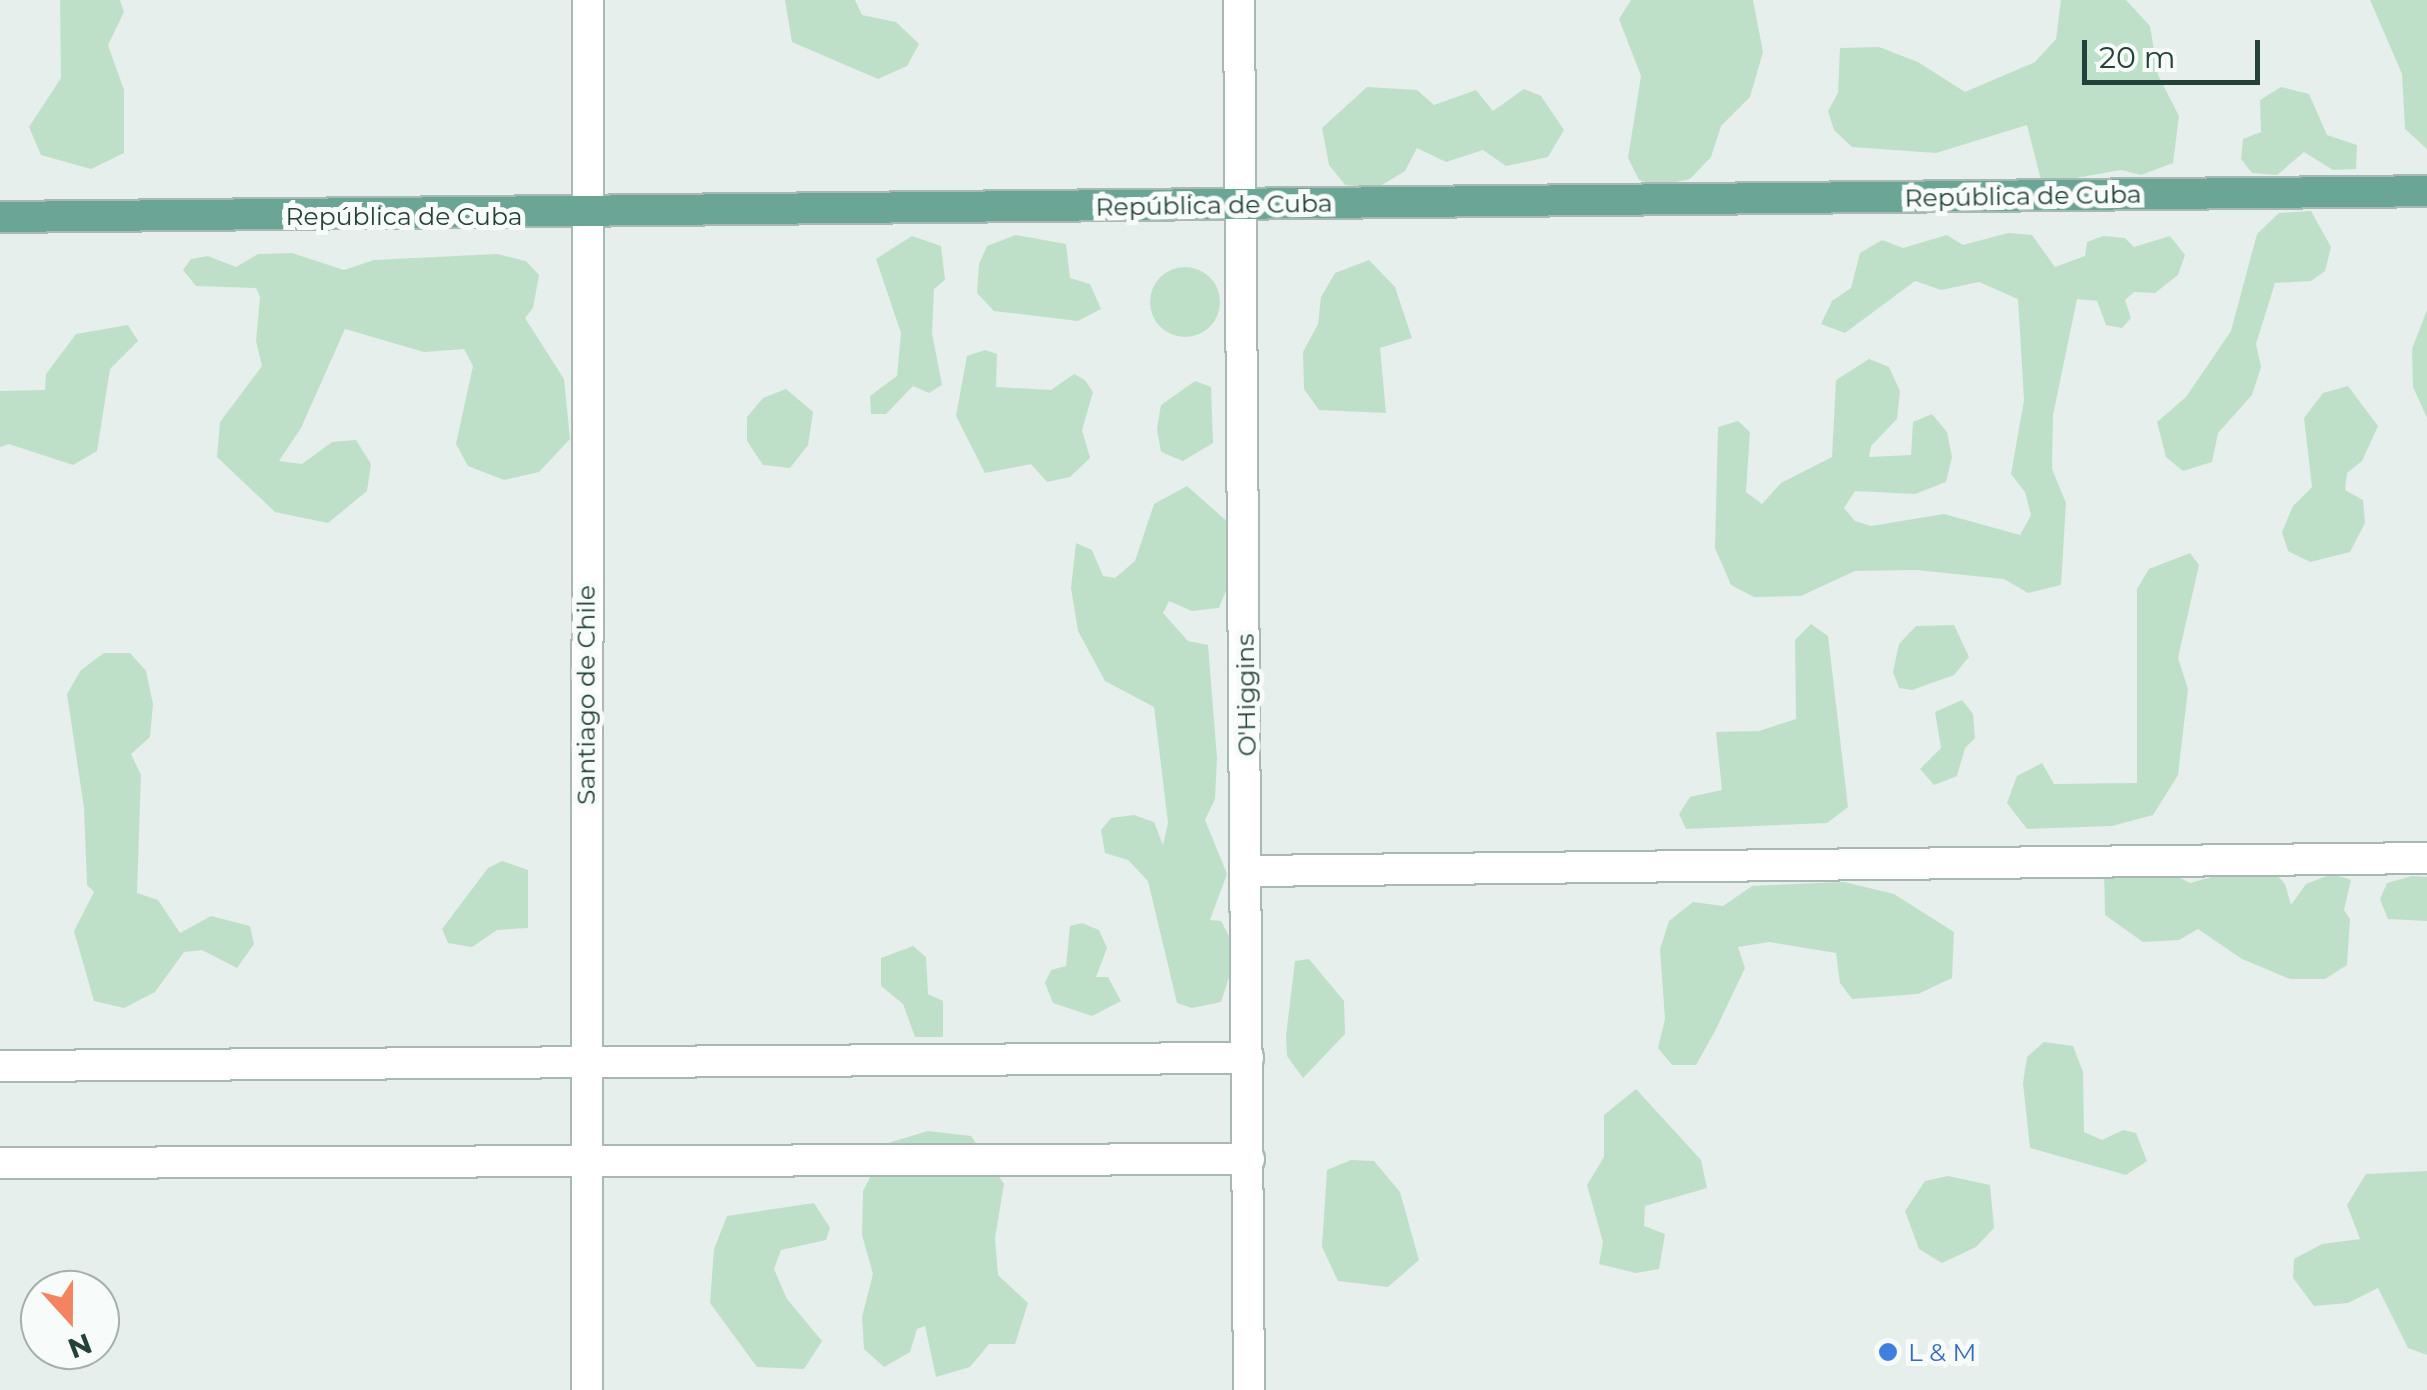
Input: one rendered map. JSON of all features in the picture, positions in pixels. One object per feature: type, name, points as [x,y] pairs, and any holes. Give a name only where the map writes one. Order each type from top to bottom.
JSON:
[{"type":"main road","name":"República de Cuba","points":[[0,217],[590,215],[2427,192]]},
{"type":"street","name":"Santiago de Chile","points":[[586,1390],[588,0]]},
{"type":"street","name":"O'Higgins","points":[[1239,0],[1249,1390]]},
{"type":"street","points":[[1248,871],[2427,858]]},
{"type":"street","points":[[0,1066],[1248,1058]]},
{"type":"street","points":[[0,1163],[1248,1159]]},
{"type":"green space","points":[[60,0],[120,0],[124,12],[108,45],[124,90],[124,153],[91,169],[41,155],[29,127],[61,78]]},
{"type":"green space","points":[[785,0],[855,0],[862,15],[896,22],[919,44],[907,66],[878,79],[792,42]]},
{"type":"green space","points":[[1631,0],[1753,0],[1763,52],[1750,97],[1721,126],[1711,157],[1690,179],[1658,186],[1639,180],[1628,158],[1641,76],[1619,19]]},
{"type":"green space","points":[[2061,0],[2126,0],[2150,26],[2158,75],[2179,116],[2173,163],[2141,175],[2121,170],[2042,184],[2027,125],[1936,153],[1852,147],[1834,130],[1828,111],[1838,93],[1840,48],[1879,47],[1918,62],[1965,92],[2035,62],[2056,39]]},
{"type":"green space","points":[[2370,0],[2427,0],[2427,149],[2405,129],[2402,74]]},
{"type":"green space","points":[[1367,87],[1417,90],[1434,105],[1476,90],[1493,111],[1524,89],[1541,96],[1564,130],[1548,157],[1506,166],[1483,150],[1446,162],[1417,148],[1405,171],[1377,188],[1345,185],[1329,165],[1322,128]]},
{"type":"green space","points":[[2281,87],[2309,94],[2327,135],[2357,145],[2356,169],[2333,170],[2304,152],[2277,175],[2252,173],[2241,159],[2243,139],[2261,132],[2260,100]]},
{"type":"green space","points":[[2311,211],[2331,247],[2325,271],[2311,281],[2275,283],[2256,344],[2261,367],[2252,395],[2218,433],[2212,462],[2183,471],[2166,457],[2157,422],[2186,397],[2231,331],[2257,234],[2279,213]]},
{"type":"green space","points":[[2008,233],[2032,235],[2055,267],[2085,256],[2087,242],[2103,236],[2125,238],[2134,247],[2170,236],[2185,255],[2178,275],[2155,293],[2134,292],[2125,300],[2131,318],[2122,328],[2106,325],[2097,301],[2077,299],[2053,415],[2052,469],[2066,503],[2061,585],[2028,593],[2004,579],[1916,570],[1855,571],[1801,596],[1754,597],[1731,585],[1715,548],[1718,427],[1738,421],[1750,432],[1746,492],[1762,504],[1781,483],[1832,457],[1836,380],[1869,359],[1889,367],[1900,391],[1897,419],[1871,446],[1869,457],[1911,455],[1913,422],[1932,414],[1947,432],[1952,457],[1946,482],[1915,494],[1855,491],[1844,508],[1855,521],[1871,526],[1944,514],[2020,535],[2031,515],[2025,492],[2011,474],[2024,400],[2018,299],[1979,282],[1941,290],[1915,281],[1845,333],[1821,324],[1832,301],[1851,288],[1860,253],[1882,240],[1903,248],[1947,235],[1963,245]]},
{"type":"green space","points":[[1016,235],[1066,244],[1070,278],[1090,284],[1101,309],[1078,321],[994,311],[977,293],[979,264],[987,246]]},
{"type":"green space","points":[[912,236],[941,246],[945,280],[934,289],[932,333],[942,385],[929,393],[913,386],[886,414],[871,414],[870,396],[897,376],[901,333],[876,259]]},
{"type":"green space","points":[[292,253],[344,270],[374,260],[497,254],[526,261],[539,275],[533,308],[525,318],[564,379],[570,439],[539,472],[504,480],[468,466],[456,444],[473,366],[464,349],[424,352],[345,329],[301,428],[279,461],[302,464],[332,442],[356,440],[371,464],[367,491],[328,523],[275,512],[217,457],[220,422],[262,366],[256,341],[260,297],[256,288],[196,286],[183,270],[191,259],[208,256],[236,267],[258,254]]},
{"type":"green space","points":[[1369,260],[1395,287],[1412,338],[1380,348],[1386,413],[1319,410],[1304,389],[1303,352],[1318,324],[1321,297],[1335,273]]},
{"type":"green space","points":[[1185,267],[1199,269],[1210,277],[1218,288],[1218,316],[1210,327],[1199,335],[1185,337],[1171,335],[1160,327],[1152,316],[1150,302],[1152,288],[1160,277],[1171,269]]},
{"type":"green space","points":[[2427,310],[2427,418],[2413,387],[2412,349]]},
{"type":"green space","points":[[128,325],[138,341],[110,369],[97,451],[73,465],[9,444],[0,447],[0,391],[45,390],[46,374],[76,334]]},
{"type":"green space","points":[[985,350],[997,354],[996,387],[1051,390],[1074,374],[1085,380],[1093,392],[1082,430],[1090,458],[1070,477],[1047,482],[1031,464],[985,473],[956,416],[967,356]]},
{"type":"green space","points":[[1195,381],[1211,387],[1213,443],[1183,461],[1161,452],[1157,429],[1161,405]]},
{"type":"green space","points":[[2348,386],[2378,426],[2362,461],[2347,473],[2345,490],[2363,500],[2365,523],[2350,552],[2310,562],[2288,551],[2282,532],[2293,506],[2312,487],[2304,418],[2323,393]]},
{"type":"green space","points":[[786,389],[813,412],[808,445],[790,468],[763,465],[747,441],[747,417],[763,398]]},
{"type":"green space","points":[[1187,486],[1229,523],[1233,573],[1219,608],[1192,611],[1169,601],[1163,613],[1188,641],[1208,645],[1217,758],[1215,799],[1205,820],[1227,874],[1210,920],[1221,921],[1230,938],[1230,974],[1221,1002],[1192,1008],[1177,1003],[1148,881],[1128,860],[1105,853],[1101,830],[1111,818],[1134,815],[1154,822],[1163,845],[1168,823],[1154,707],[1105,681],[1078,631],[1071,588],[1076,543],[1092,550],[1103,576],[1115,578],[1135,561],[1154,504]]},
{"type":"green space","points":[[2190,553],[2199,565],[2178,658],[2188,689],[2178,775],[2153,815],[2112,826],[2027,829],[2007,803],[2017,776],[2042,763],[2054,784],[2137,783],[2137,589],[2149,569]]},
{"type":"green space","points":[[1811,624],[1828,636],[1848,807],[1827,823],[1686,829],[1679,814],[1690,797],[1722,790],[1716,732],[1759,731],[1796,719],[1795,640]]},
{"type":"green space","points":[[1954,625],[1969,657],[1954,675],[1912,690],[1899,688],[1893,672],[1899,644],[1916,626]]},
{"type":"green space","points":[[104,653],[130,653],[146,671],[153,704],[150,737],[131,754],[141,775],[137,893],[158,900],[180,933],[211,916],[250,926],[254,944],[237,968],[202,950],[184,952],[155,992],[124,1008],[94,1001],[74,931],[94,892],[87,885],[84,808],[67,694],[81,670]]},
{"type":"green space","points":[[1962,700],[1973,714],[1975,738],[1965,748],[1957,776],[1934,785],[1920,769],[1941,748],[1935,712]]},
{"type":"green space","points":[[502,861],[528,870],[528,928],[497,930],[472,947],[448,943],[442,929],[488,868]]},
{"type":"green space","points":[[2265,862],[2285,884],[2291,905],[2306,884],[2332,874],[2351,880],[2344,910],[2350,919],[2347,965],[2325,979],[2290,979],[2242,959],[2198,929],[2179,940],[2143,942],[2105,915],[2104,865],[2155,865],[2190,883]]},
{"type":"green space","points":[[2412,876],[2427,877],[2427,921],[2388,919],[2380,899],[2387,883]]},
{"type":"green space","points":[[1844,882],[1894,894],[1954,932],[1952,978],[1918,994],[1852,999],[1840,983],[1836,953],[1769,942],[1738,947],[1745,968],[1696,1065],[1672,1065],[1658,1048],[1665,1019],[1660,949],[1669,921],[1693,902],[1723,906],[1752,886]]},
{"type":"green space","points":[[1082,923],[1099,930],[1107,948],[1096,977],[1108,977],[1121,1001],[1092,1016],[1053,1003],[1045,983],[1051,970],[1066,966],[1070,926]]},
{"type":"green space","points":[[913,946],[926,957],[928,994],[943,1001],[943,1037],[915,1037],[903,1004],[881,986],[881,958]]},
{"type":"green space","points":[[1309,959],[1344,1001],[1345,1034],[1303,1078],[1287,1056],[1286,1036],[1295,961]]},
{"type":"green space","points":[[2044,1042],[2073,1046],[2083,1072],[2084,1132],[2102,1140],[2123,1130],[2136,1133],[2147,1161],[2126,1175],[2030,1148],[2023,1083],[2027,1057]]},
{"type":"green space","points":[[1636,1089],[1701,1160],[1707,1188],[1645,1206],[1644,1226],[1665,1234],[1659,1269],[1636,1273],[1599,1264],[1603,1242],[1587,1185],[1604,1157],[1604,1115]]},
{"type":"green space","points":[[928,1131],[971,1136],[1004,1184],[995,1238],[998,1275],[1028,1303],[1015,1344],[989,1344],[970,1367],[936,1377],[925,1326],[917,1329],[910,1352],[884,1367],[864,1349],[862,1317],[873,1274],[862,1235],[863,1191],[888,1143]]},
{"type":"green space","points":[[1351,1160],[1374,1161],[1400,1192],[1419,1260],[1388,1287],[1338,1281],[1322,1247],[1327,1170]]},
{"type":"green space","points":[[2427,1171],[2427,1355],[2408,1348],[2378,1288],[2348,1303],[2314,1306],[2293,1278],[2294,1259],[2322,1244],[2360,1239],[2347,1205],[2366,1174]]},
{"type":"green space","points":[[1948,1176],[1990,1185],[1994,1228],[1976,1247],[1942,1263],[1919,1249],[1905,1211],[1925,1181]]},
{"type":"green space","points":[[814,1203],[830,1228],[826,1240],[781,1250],[774,1269],[787,1299],[822,1341],[804,1369],[757,1367],[710,1303],[714,1249],[727,1216]]},
{"type":"place","name":"L & M","points":[[1888,1352]]}]
